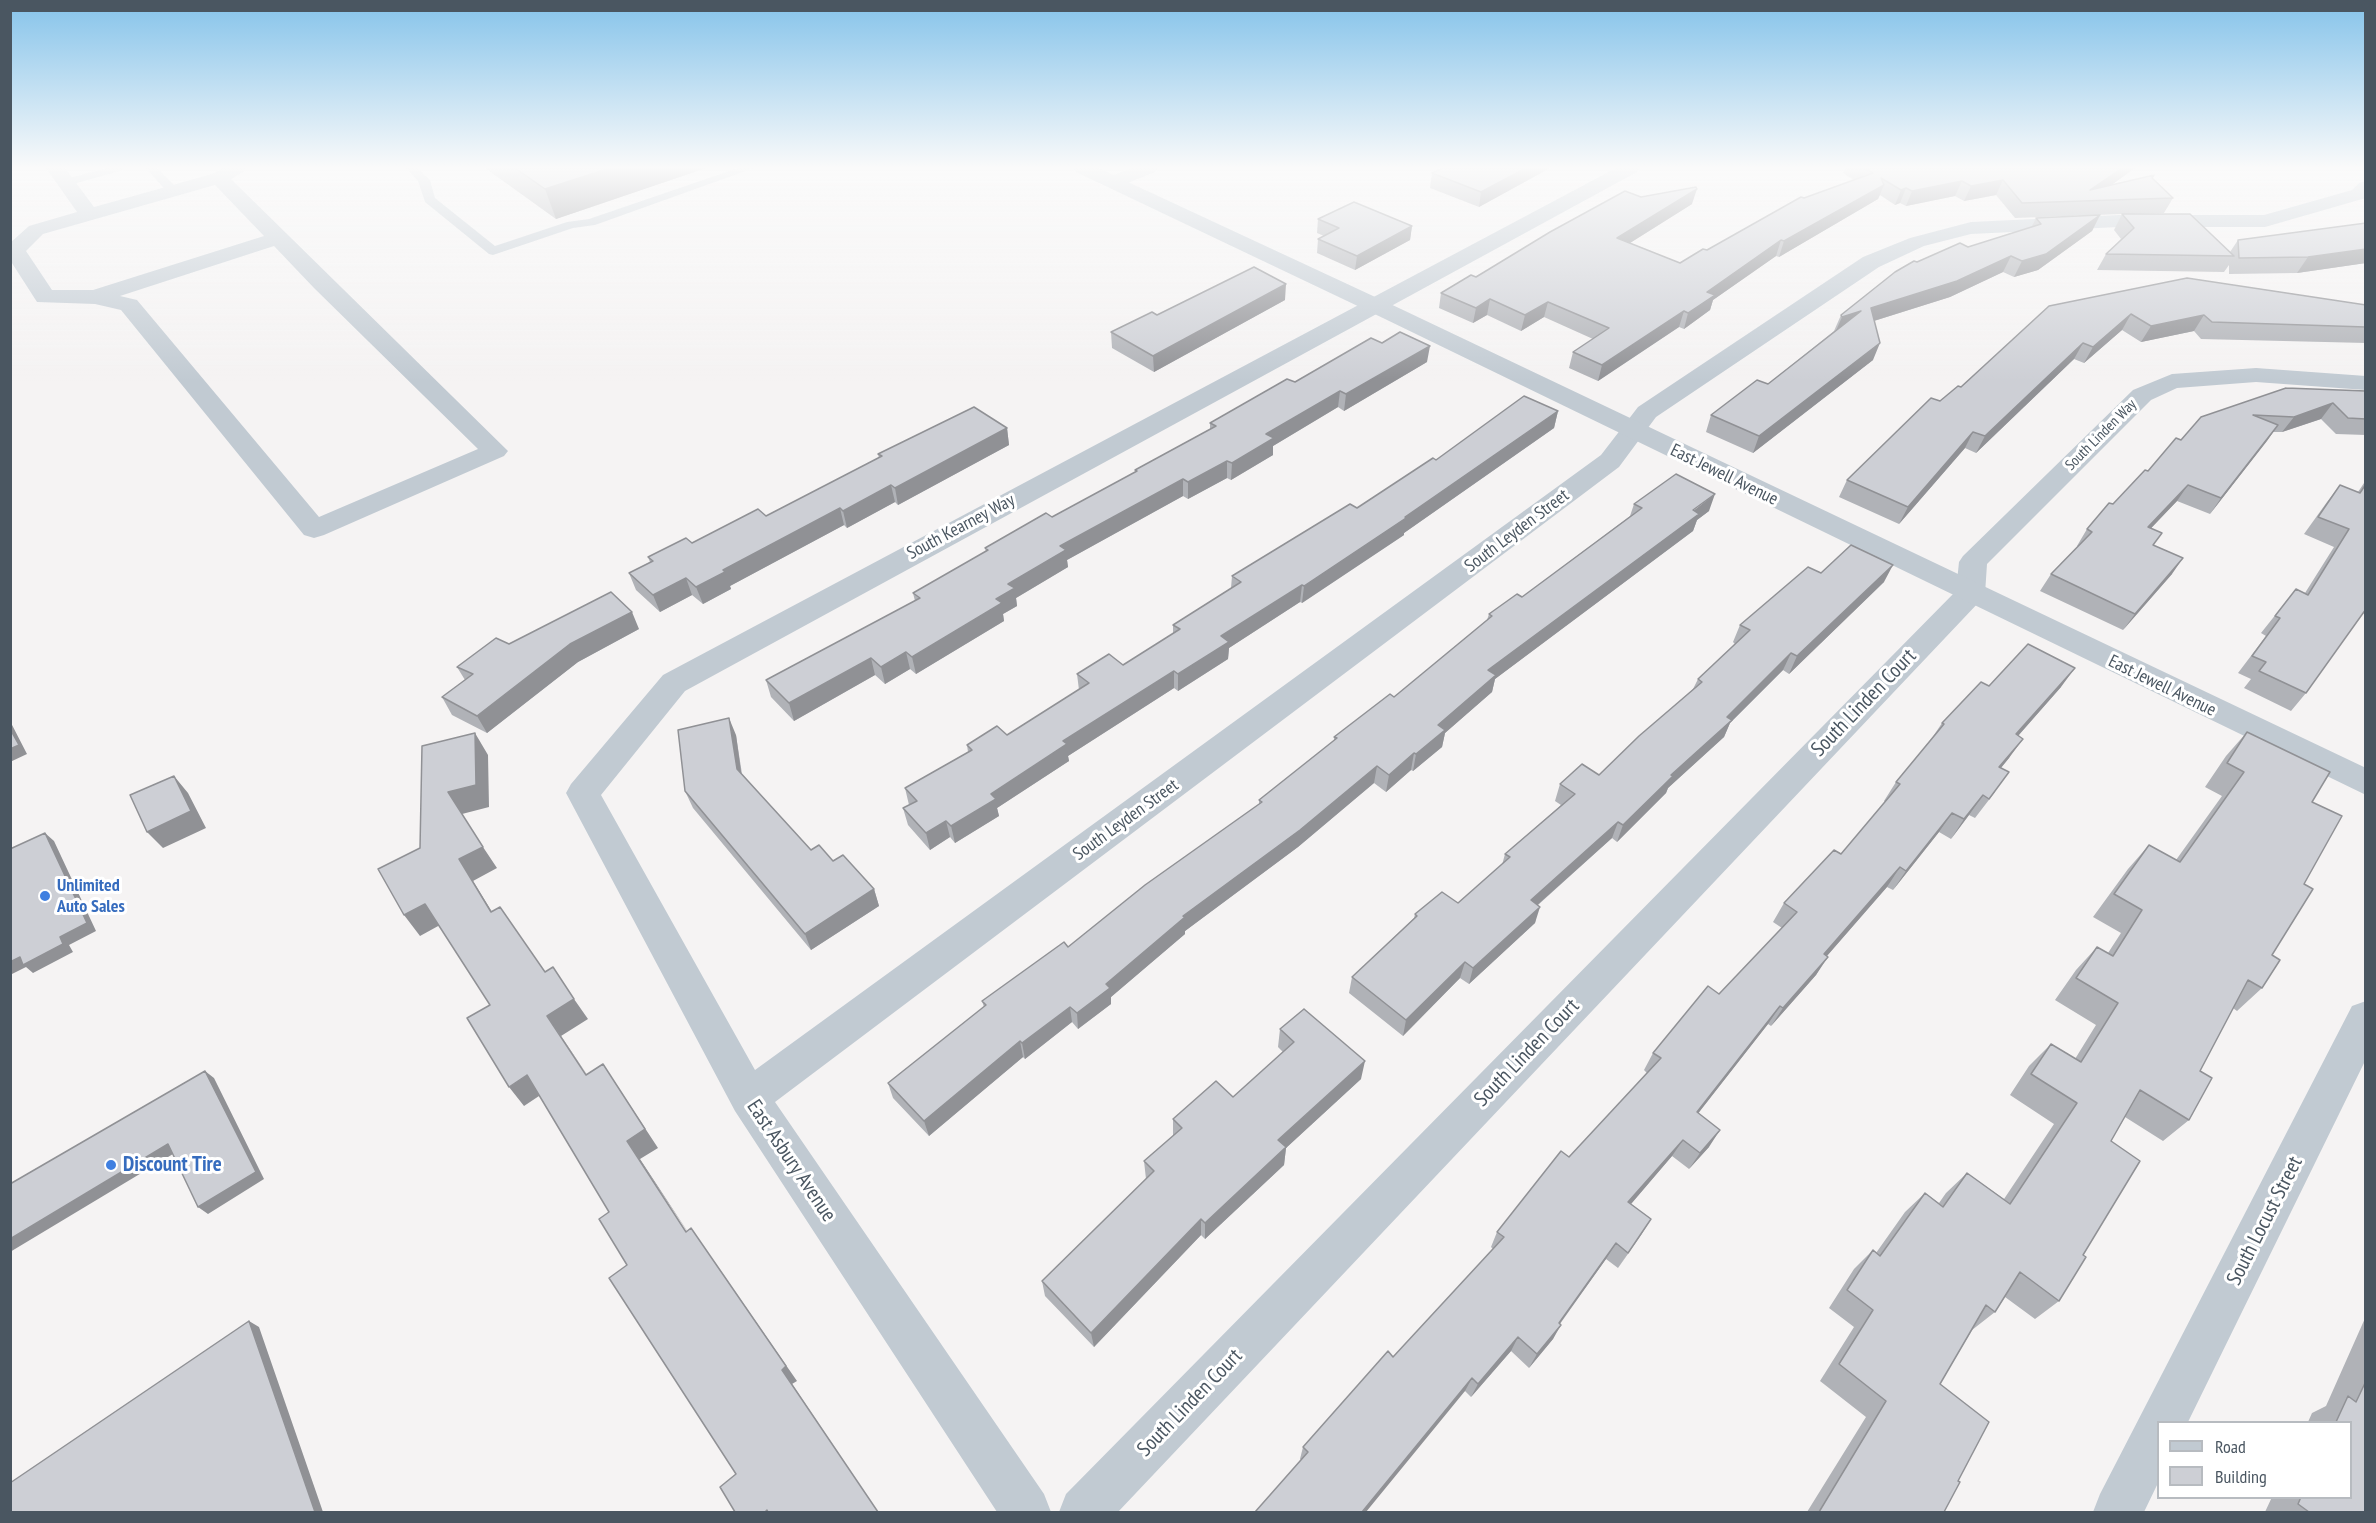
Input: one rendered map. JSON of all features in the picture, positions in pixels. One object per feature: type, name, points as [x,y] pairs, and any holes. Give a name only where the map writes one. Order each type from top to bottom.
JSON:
[{"type":"street","points":[[26,239],[15,250],[45,297],[95,297],[129,305],[314,529],[495,452],[279,239]]},
{"type":"street","points":[[95,297],[275,239]]},
{"type":"street","name":"East Jewell Avenue","points":[[1235,239],[2366,783]]},
{"type":"street","name":"South Kearney Way","points":[[583,793],[674,683],[1495,239]]},
{"type":"street","name":"South Leyden Street","points":[[749,1098],[1610,461],[1647,412],[1871,262],[1928,239]]},
{"type":"street","name":"South Linden Way","points":[[1970,594],[1973,562],[2142,395],[2172,381],[2256,375],[2366,382]]},
{"type":"street","name":"South Linden Court","points":[[1084,1512],[1970,594]]},
{"type":"street","name":"East Asbury Avenue","points":[[583,793],[749,1098],[1026,1512]]},
{"type":"street","name":"South Locust Street","points":[[2164,1421],[2366,1018]]},
{"type":"street","points":[[2118,1512],[2157,1434]]},
{"type":"lane","points":[[478,239],[493,251],[529,239]]},
{"type":"building","points":[[1318,239],[1388,239],[1357,256]]},
{"type":"building","points":[[1538,239],[1620,239],[1680,263],[1703,249],[1707,250],[1726,239],[1787,239],[1781,240],[1707,292],[1715,295],[1688,313],[1684,311],[1602,365],[1573,352],[1609,328],[1548,302],[1525,315],[1490,299],[1476,308],[1441,293],[1471,275],[1476,277]]},
{"type":"building","points":[[1993,239],[2067,239],[2046,254],[2022,261],[2011,256],[1957,281],[1871,308],[1880,343],[1759,436],[1711,415],[1757,380],[1768,384],[1861,311],[1842,317],[1841,315],[1895,272],[1914,261],[1917,262],[1960,243],[1968,247]]},
{"type":"building","points":[[2122,239],[2216,239],[2234,256],[2106,254]]},
{"type":"building","points":[[2366,239],[2366,249],[2308,257],[2239,258],[2238,240]]},
{"type":"building","points":[[1254,267],[1286,284],[1153,356],[1111,332],[1152,312],[1157,315]]},
{"type":"building","points":[[2187,278],[2366,305],[2366,327],[2212,322],[2204,315],[2151,326],[2131,314],[2093,347],[2083,343],[1985,436],[1973,432],[1908,507],[1847,480],[1931,398],[1940,401],[1958,386],[1961,387],[2049,306]]},
{"type":"building","points":[[1400,332],[1430,346],[1346,394],[1340,391],[1266,434],[1274,438],[1232,463],[1227,461],[1188,482],[1183,479],[1060,546],[1066,550],[1008,584],[1015,588],[996,599],[1002,603],[912,657],[906,652],[881,667],[871,658],[789,703],[766,680],[920,598],[913,593],[988,550],[985,548],[1046,513],[1052,517],[1137,471],[1135,470],[1216,426],[1210,423],[1287,379],[1295,382],[1371,338],[1382,343]]},
{"type":"building","points":[[2286,388],[2366,391],[2366,419],[2348,418],[2333,403],[2294,417],[2253,415],[2278,425],[2221,498],[2188,485],[2148,527],[2162,533],[2153,545],[2183,558],[2135,614],[2051,574],[2092,532],[2087,529],[2109,503],[2113,504],[2145,470],[2148,471],[2176,438],[2181,440],[2201,417]]},
{"type":"building","points":[[1524,396],[1558,411],[1406,518],[1304,586],[1302,585],[1221,636],[1229,642],[1178,674],[1174,671],[1063,741],[1067,744],[991,794],[996,799],[951,826],[946,821],[926,833],[903,808],[917,801],[905,788],[972,750],[967,745],[997,726],[1007,735],[1089,683],[1077,674],[1109,654],[1123,665],[1180,629],[1173,625],[1241,582],[1232,576],[1350,504],[1357,508],[1433,458],[1436,460]]},
{"type":"building","points":[[974,407],[1007,428],[895,488],[891,485],[843,511],[840,508],[723,570],[725,572],[696,587],[686,578],[653,595],[629,573],[653,561],[648,557],[686,538],[692,543],[758,509],[766,516],[882,456],[878,454]]},
{"type":"building","points":[[1676,474],[1715,494],[1693,510],[1699,514],[1488,670],[1496,675],[1438,725],[1445,730],[1389,775],[1377,766],[1300,830],[1183,916],[1185,917],[1106,984],[1110,988],[1077,1013],[1070,1007],[1022,1043],[1020,1041],[924,1121],[888,1083],[986,1005],[982,1001],[1064,942],[1068,947],[1145,885],[1262,802],[1259,800],[1337,738],[1334,737],[1390,694],[1394,697],[1492,616],[1489,614],[1517,594],[1522,597],[1642,508],[1634,504]]},
{"type":"building","points":[[2366,484],[2366,609],[2306,693],[2259,671],[2266,662],[2252,656],[2280,618],[2275,616],[2296,589],[2308,595],[2349,529],[2318,517],[2340,485],[2360,493]]},
{"type":"building","points":[[1851,545],[1893,565],[1797,656],[1791,653],[1727,717],[1732,720],[1671,775],[1673,776],[1623,825],[1618,822],[1531,900],[1540,907],[1473,968],[1465,962],[1406,1020],[1352,977],[1417,916],[1415,914],[1442,892],[1458,903],[1510,857],[1505,854],[1575,794],[1560,784],[1582,764],[1599,775],[1639,736],[1702,682],[1698,679],[1750,630],[1740,625],[1808,567],[1821,573]]},
{"type":"building","points":[[611,592],[632,612],[570,644],[477,716],[442,697],[473,674],[457,667],[496,638],[509,644]]},
{"type":"building","points":[[2028,644],[2075,668],[2016,734],[2023,739],[1999,767],[2009,772],[1989,799],[1983,795],[1964,819],[1952,813],[1906,871],[1900,867],[1824,954],[1828,957],[1783,1008],[1780,1006],[1697,1112],[1720,1130],[1700,1153],[1683,1140],[1628,1202],[1651,1219],[1628,1253],[1616,1243],[1559,1323],[1561,1325],[1537,1354],[1518,1337],[1478,1384],[1472,1378],[1362,1512],[1255,1512],[1308,1452],[1303,1447],[1388,1351],[1393,1357],[1504,1237],[1497,1232],[1561,1151],[1569,1157],[1661,1058],[1653,1053],[1708,986],[1719,994],[1797,912],[1784,903],[1834,850],[1841,854],[1900,784],[1896,782],[1944,724],[1942,723],[1981,682],[1989,686]]},
{"type":"building","points":[[729,718],[737,769],[811,850],[819,845],[833,861],[843,855],[874,889],[805,934],[685,791],[678,730]]},
{"type":"building","points":[[10,729],[19,745],[10,749]]},
{"type":"building","points":[[2247,732],[2330,772],[2312,802],[2342,816],[2304,884],[2313,889],[2272,955],[2280,960],[2262,988],[2248,980],[2200,1071],[2212,1078],[2189,1120],[2140,1090],[2111,1141],[2140,1161],[2083,1255],[2086,1257],[2059,1301],[2020,1272],[1995,1312],[1986,1305],[1940,1384],[1989,1422],[1944,1512],[1819,1512],[1886,1401],[1839,1364],[1873,1310],[1847,1290],[1873,1250],[1880,1256],[1925,1193],[1943,1207],[1967,1173],[2010,1204],[2077,1103],[2031,1074],[2051,1044],[2081,1062],[2118,1003],[2076,978],[2097,947],[2113,956],[2142,910],[2114,894],[2149,845],[2180,862],[2244,772],[2227,763]]},
{"type":"building","points":[[475,733],[476,785],[448,792],[483,847],[459,859],[491,912],[500,907],[545,972],[553,967],[574,999],[547,1016],[586,1075],[603,1064],[645,1129],[627,1141],[686,1232],[691,1228],[786,1366],[782,1370],[878,1512],[768,1512],[767,1510],[765,1512],[735,1512],[720,1487],[736,1474],[609,1278],[627,1265],[599,1219],[609,1212],[527,1075],[509,1087],[467,1018],[490,1005],[425,904],[404,915],[378,869],[420,848],[422,746]]},
{"type":"building","points":[[174,776],[191,811],[147,832],[130,795]]},
{"type":"building","name":"Unlimited Auto Sales","points":[[45,833],[87,923],[60,937],[63,944],[23,965],[20,957],[10,962],[10,849]]},
{"type":"building","points":[[1304,1009],[1365,1061],[1278,1140],[1286,1147],[1205,1223],[1201,1219],[1091,1333],[1042,1281],[1154,1171],[1144,1161],[1182,1128],[1173,1119],[1216,1081],[1233,1097],[1294,1042],[1280,1029]]},
{"type":"building","name":"Discount Tire","points":[[205,1071],[256,1172],[198,1207],[168,1144],[10,1239],[10,1184]]},
{"type":"building","points":[[249,1321],[315,1512],[10,1512],[10,1483]]},
{"type":"building","points":[[2366,1381],[2366,1512],[2309,1512],[2298,1504],[2300,1499],[2352,1499],[2352,1421],[2336,1421],[2348,1396],[2356,1402]]},
{"type":"place","name":"Unlimited Auto Sales","points":[[45,896]]},
{"type":"place","name":"Discount Tire","points":[[111,1165]]}]
